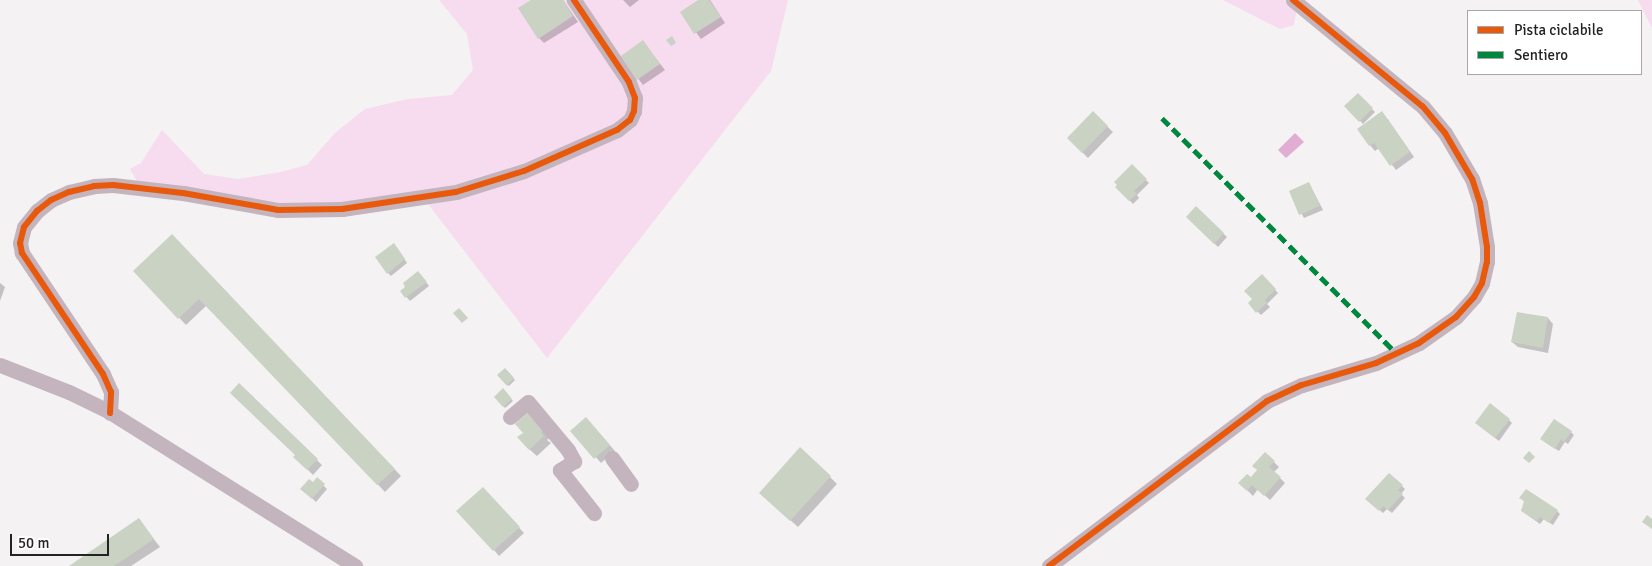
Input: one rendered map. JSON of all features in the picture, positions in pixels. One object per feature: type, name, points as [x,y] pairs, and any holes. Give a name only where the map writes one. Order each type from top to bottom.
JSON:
[{"type":"street","points":[[110,413],[111,392],[106,378],[22,252],[20,243],[24,227],[41,206],[76,190],[94,186],[118,185],[183,192],[278,210],[332,210],[439,196],[488,184],[524,171],[617,130],[630,120],[634,112],[635,98],[629,82],[574,0]]},
{"type":"street","points":[[1049,566],[1267,402],[1302,385],[1376,363],[1414,346],[1456,317],[1474,297],[1482,283],[1487,262],[1487,247],[1480,203],[1464,164],[1445,133],[1422,106],[1293,0]]},
{"type":"street","points":[[0,365],[69,392],[110,413],[355,566]]},
{"type":"street","points":[[510,417],[528,402],[568,450],[574,461],[560,470],[594,513]]},
{"type":"street","points":[[612,458],[631,484]]},
{"type":"shaded area","points":[[439,0],[788,0],[771,71],[547,358],[428,204],[290,208],[138,183],[130,169],[141,163],[162,130],[204,174],[238,179],[281,172],[307,165],[335,133],[365,109],[408,99],[452,95],[473,70],[467,34]]},
{"type":"shaded area","points":[[1223,0],[1285,0],[1296,13],[1294,25],[1280,29]]},
{"type":"shaded area","points":[[1638,0],[1652,0],[1652,28]]},
{"type":"shaded area","points":[[1295,133],[1304,142],[1286,158],[1278,150]]},
{"type":"building","points":[[531,0],[563,0],[573,16],[538,39],[518,8]]},
{"type":"building","points":[[698,0],[709,0],[721,17],[694,34],[680,12]]},
{"type":"building","points":[[672,36],[676,43],[671,46],[666,40]]},
{"type":"building","points":[[643,40],[660,64],[637,80],[621,56]]},
{"type":"building","points":[[1358,93],[1373,108],[1359,122],[1344,106]]},
{"type":"building","points":[[1093,111],[1108,126],[1082,153],[1067,138]]},
{"type":"building","points":[[1382,111],[1410,152],[1390,166],[1374,143],[1369,146],[1357,129]]},
{"type":"building","points":[[1132,164],[1147,179],[1134,191],[1137,194],[1129,201],[1115,187],[1117,185],[1114,182]]},
{"type":"building","points":[[1309,182],[1320,206],[1299,215],[1289,191]]},
{"type":"building","points":[[1196,206],[1224,233],[1214,244],[1186,217]]},
{"type":"building","points":[[172,234],[395,469],[377,485],[199,299],[178,319],[133,271]]},
{"type":"building","points":[[394,243],[405,259],[387,274],[375,257]]},
{"type":"building","points":[[418,271],[427,282],[405,298],[400,291],[405,287],[403,283]]},
{"type":"building","points":[[1262,274],[1276,289],[1265,300],[1267,303],[1256,313],[1248,303],[1252,299],[1244,291]]},
{"type":"building","points":[[459,308],[468,318],[462,323],[453,313]]},
{"type":"building","points":[[1517,312],[1548,317],[1543,348],[1511,342]]},
{"type":"building","points":[[505,368],[514,378],[507,386],[497,375]]},
{"type":"building","points":[[239,383],[318,459],[307,470],[293,457],[295,455],[230,393]]},
{"type":"building","points":[[503,388],[512,399],[503,407],[494,397]]},
{"type":"building","points":[[1490,403],[1510,419],[1495,438],[1475,423]]},
{"type":"building","points":[[529,412],[544,429],[541,432],[544,436],[529,450],[517,437],[523,433],[515,424]]},
{"type":"building","points":[[586,417],[610,445],[594,459],[570,431]]},
{"type":"building","points":[[1554,419],[1572,431],[1564,442],[1561,439],[1555,449],[1540,439]]},
{"type":"building","points":[[800,447],[831,476],[790,521],[759,493]]},
{"type":"building","points":[[1529,451],[1535,457],[1529,463],[1523,458]]},
{"type":"building","points":[[1265,452],[1275,461],[1269,467],[1281,477],[1264,496],[1252,485],[1247,491],[1238,483],[1247,474],[1251,477],[1257,470],[1252,466]]},
{"type":"building","points":[[1389,473],[1403,485],[1398,490],[1403,494],[1388,510],[1383,506],[1379,511],[1365,499]]},
{"type":"building","points":[[317,477],[325,484],[312,499],[300,489],[309,479],[313,482]]},
{"type":"building","points":[[483,487],[520,527],[493,551],[456,511]]},
{"type":"building","points":[[1526,489],[1558,510],[1549,523],[1540,517],[1537,521],[1521,511],[1524,501],[1519,498]]},
{"type":"building","points":[[1647,515],[1652,519],[1652,529],[1642,522]]},
{"type":"building","points":[[139,518],[154,539],[114,566],[69,566]]},
{"type":"marked path","points":[[1162,118],[1397,354]]},
{"type":"cycle path","points":[[110,413],[111,392],[103,374],[22,253],[20,243],[24,227],[37,211],[51,200],[69,192],[94,186],[113,185],[183,193],[278,210],[342,209],[456,192],[524,171],[617,130],[630,120],[634,111],[635,98],[629,82],[574,0]]},
{"type":"cycle path","points":[[1049,566],[1267,401],[1302,385],[1376,363],[1419,343],[1456,317],[1474,297],[1482,283],[1487,262],[1487,247],[1480,203],[1472,179],[1445,133],[1422,106],[1293,0]]}]
